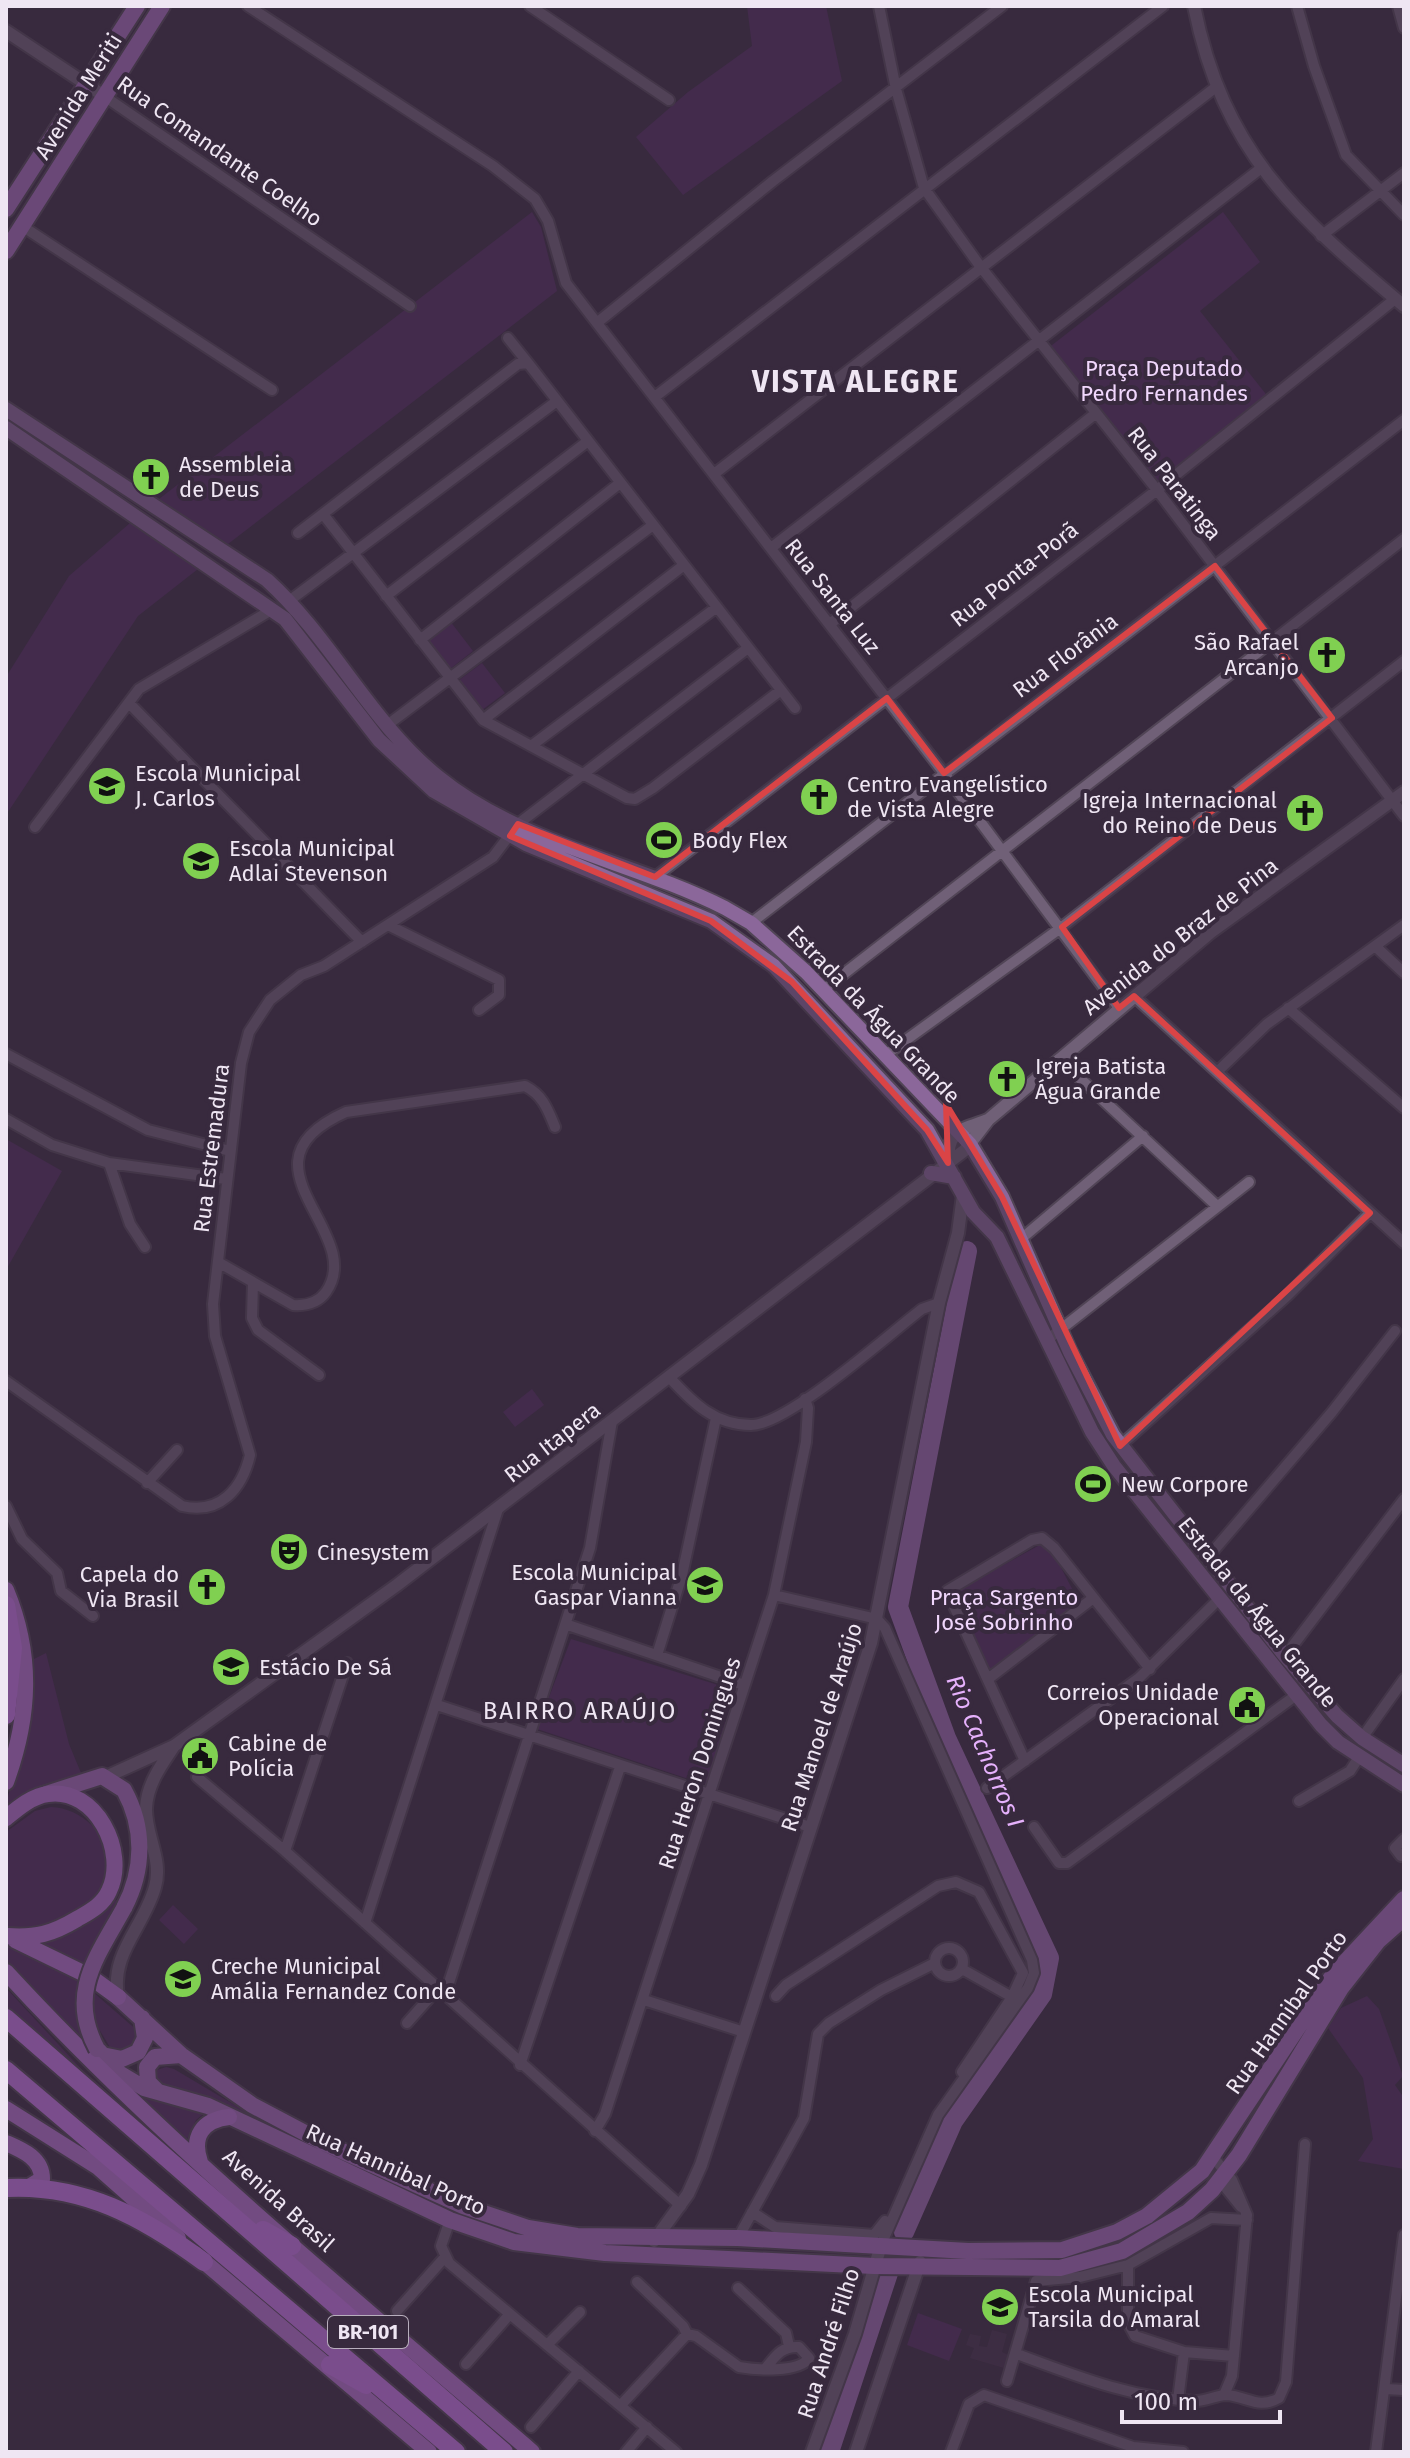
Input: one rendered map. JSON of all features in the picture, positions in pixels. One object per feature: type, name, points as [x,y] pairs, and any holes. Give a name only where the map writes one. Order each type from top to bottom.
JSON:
[{"type":"highway","points":[[6,1590],[24,1645],[28,1680],[18,1743],[6,1782]]},
{"type":"highway","points":[[6,1605],[13,1661],[6,1715]]},
{"type":"highway","points":[[6,1818],[46,1794],[62,1794],[81,1800],[99,1819],[112,1848],[114,1868],[110,1890],[95,1908],[50,1934],[36,1938],[6,1936]]},
{"type":"highway","points":[[6,1936],[65,1963],[118,1997]]},
{"type":"highway","name":"Avenida Brasil","points":[[6,1972],[74,2046],[292,2246],[532,2452]]},
{"type":"highway","name":"Avenida Brasil","points":[[6,2018],[504,2452]]},
{"type":"highway","name":"BR-101","points":[[6,2070],[456,2452]]},
{"type":"highway","name":"BR-101","points":[[6,2109],[98,2167],[204,2262],[330,2365],[429,2452]]},
{"type":"highway","points":[[200,2162],[196,2147],[199,2132],[211,2121],[229,2117]]},
{"type":"highway","points":[[6,2143],[25,2152],[39,2164],[42,2179],[29,2187]]},
{"type":"highway","points":[[6,2188],[55,2188],[97,2200],[153,2228],[204,2262]]},
{"type":"highway","points":[[232,2213],[292,2246]]},
{"type":"highway","points":[[330,2365],[397,2401]]},
{"type":"main road","name":"Avenida Meriti","points":[[6,209],[84,83],[137,6]]},
{"type":"main road","name":"Avenida Meriti","points":[[6,251],[162,6]]},
{"type":"main road","name":"Estrada da Água Grande","points":[[6,409],[259,575],[289,601],[386,726],[439,778],[514,830],[655,877],[706,898],[751,923],[823,990],[970,1144],[1002,1197],[1061,1330],[1102,1450],[1295,1696],[1338,1742],[1404,1785]]},
{"type":"main road","name":"Estrada da Água Grande","points":[[8,433],[273,609],[301,637],[370,730],[406,769],[447,800],[711,921],[750,946],[806,997],[927,1130],[963,1195],[997,1237],[1047,1340],[1120,1446],[1285,1656],[1337,1716],[1362,1738],[1404,1765]]},
{"type":"main road","points":[[931,1173],[951,1170]]},
{"type":"main road","points":[[981,1221],[996,1210],[1002,1197]]},
{"type":"main road","points":[[46,1794],[89,1778],[108,1776],[128,1797],[141,1855],[137,1882],[89,1972],[85,1990],[85,2020],[99,2052],[122,2059],[138,2052],[145,2038],[142,2018]]},
{"type":"main road","name":"Rua Hannibal Porto","points":[[118,1997],[181,2055],[252,2105],[322,2142],[463,2206],[528,2228],[577,2236],[738,2238],[1030,2251],[1084,2245],[1147,2216],[1178,2194],[1213,2157],[1333,1975],[1404,1899]]},
{"type":"main road","name":"Rua Hannibal Porto","points":[[99,2052],[130,2081],[159,2093],[191,2100],[450,2220],[489,2235],[541,2247],[647,2255],[874,2266],[1033,2269],[1089,2262],[1122,2251],[1188,2212],[1228,2180],[1258,2124],[1341,1988],[1378,1941],[1404,1918]]},
{"type":"main road","points":[[159,2093],[148,2082],[147,2067],[155,2057],[181,2055]]},
{"type":"main road","points":[[275,2139],[286,2127],[322,2142]]},
{"type":"street","name":"Rua Santa Luz","points":[[248,6],[493,166],[535,199],[548,221],[566,283],[1002,848],[1119,1008]]},
{"type":"street","points":[[530,6],[669,100]]},
{"type":"street","name":"Rua Paratinga","points":[[879,6],[896,89],[924,188],[1038,342],[1157,490],[1404,816]]},
{"type":"street","points":[[598,322],[773,181],[1002,6]]},
{"type":"street","points":[[656,396],[1163,6]]},
{"type":"street","points":[[1194,6],[1216,87],[1260,169],[1321,236],[1400,303]]},
{"type":"street","points":[[1297,6],[1339,139],[1353,165],[1404,215]]},
{"type":"street","points":[[1398,6],[1404,28]]},
{"type":"street","name":"Rua Comandante Coelho","points":[[6,31],[410,306]]},
{"type":"street","points":[[714,474],[1216,87]]},
{"type":"street","points":[[771,548],[1260,169]]},
{"type":"street","points":[[1321,236],[1404,173]]},
{"type":"street","points":[[22,226],[272,390]]},
{"type":"street","name":"Rua Ponta-Porã","points":[[655,877],[1400,303]]},
{"type":"street","points":[[508,338],[523,364],[557,401],[795,708]]},
{"type":"street","points":[[298,533],[523,364]]},
{"type":"street","points":[[289,601],[557,401]]},
{"type":"street","points":[[830,624],[1095,414]]},
{"type":"street","name":"Rua Florânia","points":[[751,923],[1404,420]]},
{"type":"street","points":[[386,596],[588,441]]},
{"type":"street","points":[[420,640],[620,483]]},
{"type":"street","points":[[323,514],[483,720],[627,798],[635,799],[653,788],[781,690]]},
{"type":"street","points":[[386,726],[653,525]]},
{"type":"street","points":[[823,990],[1002,848],[1273,643],[1404,539]]},
{"type":"street","points":[[483,720],[684,565]]},
{"type":"street","points":[[531,746],[717,607]]},
{"type":"street","points":[[35,827],[139,689],[273,609]]},
{"type":"street","name":"Rua Estremadura","points":[[6,1381],[182,1506],[197,1510],[229,1496],[245,1474],[250,1455],[215,1336],[213,1304],[241,1063],[249,1032],[259,1015],[270,1000],[301,975],[362,942],[489,860],[514,830],[748,648]]},
{"type":"street","points":[[884,1056],[1062,927],[1404,661]]},
{"type":"street","points":[[129,703],[362,942]]},
{"type":"street","name":"Avenida do Braz de Pina","points":[[951,1170],[988,1120],[1119,1008],[1221,924],[1404,792]]},
{"type":"street","points":[[388,925],[499,980],[499,995],[479,1010]]},
{"type":"street","points":[[1217,1072],[1288,1008],[1404,925]]},
{"type":"street","points":[[1375,946],[1404,973]]},
{"type":"street","points":[[1134,996],[1404,1243]]},
{"type":"street","points":[[1288,1008],[1404,1108]]},
{"type":"street","points":[[6,1054],[148,1130],[230,1151]]},
{"type":"street","points":[[1059,1059],[1217,1206]]},
{"type":"street","points":[[218,1262],[293,1305],[318,1300],[328,1289],[334,1268],[333,1250],[299,1182],[298,1164],[309,1137],[329,1119],[346,1112],[513,1085],[535,1091],[547,1105],[555,1127]]},
{"type":"street","points":[[6,1119],[52,1145],[109,1163],[226,1179]]},
{"type":"street","name":"Avenida do Braz de Pina","points":[[959,1130],[988,1120]]},
{"type":"street","points":[[951,1170],[948,1142],[959,1130]]},
{"type":"street","points":[[1021,1239],[1143,1136]]},
{"type":"street","points":[[109,1163],[130,1224],[145,1247]]},
{"type":"street","name":"Rua Itapera","points":[[108,1776],[174,1746],[498,1509],[931,1173]]},
{"type":"street","points":[[1047,1340],[1249,1182]]},
{"type":"street","name":"Rua Manoel de Araújo","points":[[647,2255],[664,2236],[701,2165],[877,1619],[939,1303],[958,1233],[963,1195]]},
{"type":"street","points":[[1120,1446],[1288,1295],[1370,1213]]},
{"type":"street","points":[[958,1233],[981,1221]]},
{"type":"street","points":[[253,1283],[252,1318],[258,1330],[319,1375]]},
{"type":"street","points":[[670,1378],[693,1402],[716,1418],[744,1425],[763,1424],[805,1399],[922,1309],[939,1303]]},
{"type":"street","points":[[1209,1556],[1338,1405],[1395,1331]]},
{"type":"street","name":"Rua Heron Domingues","points":[[595,2131],[605,2114],[644,2000],[774,1595],[806,1442],[805,1399]]},
{"type":"street","points":[[657,1655],[682,1575],[716,1418]]},
{"type":"street","points":[[407,2023],[441,1991],[568,1625],[590,1548],[612,1421]]},
{"type":"street","points":[[147,1483],[177,1450]]},
{"type":"street","points":[[1285,1656],[1404,1499]]},
{"type":"street","points":[[6,1506],[22,1539],[57,1573],[61,1591],[93,1616]]},
{"type":"street","points":[[365,1923],[498,1509]]},
{"type":"street","points":[[1025,1761],[947,1591],[1032,1540],[1047,1541],[1150,1669]]},
{"type":"street","points":[[774,1595],[877,1619],[898,1651],[1028,1947],[1034,1973],[1005,2024],[938,2115],[881,2245]]},
{"type":"street","points":[[988,1679],[1092,1599]]},
{"type":"street","points":[[987,1788],[1150,1669],[1219,1599]]},
{"type":"street","points":[[568,1625],[744,1685]]},
{"type":"street","points":[[285,1851],[347,1663]]},
{"type":"street","points":[[1362,1738],[1404,1679]]},
{"type":"street","points":[[1034,1827],[1059,1863],[1067,1863],[1295,1696]]},
{"type":"street","points":[[437,1705],[810,1827]]},
{"type":"street","name":"Rua Itapera","points":[[118,1997],[118,1962],[148,1905],[157,1874],[146,1818],[147,1798],[174,1746]]},
{"type":"street","points":[[1299,1801],[1350,1771],[1359,1757]]},
{"type":"street","points":[[520,2065],[534,2032],[620,1767]]},
{"type":"street","points":[[197,1777],[285,1851],[520,2065],[681,2206]]},
{"type":"street","points":[[1401,1856],[1395,1848],[1404,1839]]},
{"type":"street","points":[[752,2212],[775,2227],[878,2233],[934,2117],[1023,1978],[1021,1966],[979,1892],[956,1882],[938,1886],[786,1985],[776,1996]]},
{"type":"street","points":[[738,2238],[804,2118],[818,2034],[829,2023],[881,1990],[935,1963],[940,1952],[952,1948],[962,1956],[962,1969]]},
{"type":"street","points":[[935,1963],[937,1970],[950,1977],[962,1969]]},
{"type":"street","points":[[962,1969],[1012,1997]]},
{"type":"street","points":[[644,2000],[744,2032]]},
{"type":"street","points":[[1224,2395],[1265,2404],[1279,2398],[1284,2391],[1305,2144]]},
{"type":"street","points":[[1017,2354],[1105,2386],[1178,2400],[1212,2400],[1224,2395],[1230,2386],[1234,2356],[1247,2218],[1213,2157]]},
{"type":"street","points":[[1007,2381],[1036,2281],[1080,2277],[1128,2265],[1211,2218],[1247,2218]]},
{"type":"street","points":[[450,2220],[442,2240],[445,2257],[509,2315],[676,2452]]},
{"type":"street","points":[[1376,2452],[1404,2235]]},
{"type":"street","points":[[664,2236],[669,2256]]},
{"type":"street","name":"Rua André Filho","points":[[812,2452],[855,2334],[881,2245]]},
{"type":"street","points":[[856,2452],[923,2248]]},
{"type":"street","points":[[397,2311],[445,2257]]},
{"type":"street","points":[[1128,2265],[1130,2330],[1141,2341],[1184,2352],[1234,2356]]},
{"type":"street","points":[[637,2282],[678,2320],[687,2334],[696,2336],[731,2364],[747,2369],[766,2368],[806,2363],[806,2352],[789,2346],[777,2353],[766,2368]]},
{"type":"street","points":[[738,2288],[786,2333],[789,2346]]},
{"type":"street","points":[[547,2345],[580,2312]]},
{"type":"street","points":[[466,2364],[509,2315]]},
{"type":"street","points":[[621,2405],[687,2334]]},
{"type":"street","points":[[1178,2400],[1184,2352]]},
{"type":"street","points":[[531,2427],[579,2371]]},
{"type":"street","points":[[1386,2389],[1404,2390]]},
{"type":"street","points":[[951,2452],[969,2404],[980,2395],[1133,2447],[1183,2452]]},
{"type":"street","points":[[626,2452],[647,2427]]},
{"type":"highlighted area","points":[[1215,566],[1332,718],[1062,927],[1119,1008],[1134,996],[1370,1213],[1120,1446],[1002,1197],[946,1104],[948,1163],[927,1130],[792,982],[711,921],[510,836],[518,824],[655,877],[887,698],[944,773]]},
{"type":"shaded area","points":[[992,2330],[1007,2334],[1002,2352],[1008,2355],[1004,2368],[970,2358],[974,2348],[966,2345],[970,2334],[981,2336],[979,2346],[987,2347]]},
{"type":"green space","points":[[747,6],[826,6],[842,81],[683,195],[636,137],[688,92],[752,46]]},
{"type":"green space","points":[[532,212],[541,227],[557,291],[228,544],[159,499]]},
{"type":"green space","name":"Praça Deputado Pedro Fernandes","points":[[1223,212],[1260,262],[1200,311],[1269,398],[1157,485],[1047,349]]},
{"type":"green space","points":[[130,523],[198,569],[138,616],[6,815],[6,677],[69,576]]},
{"type":"green space","points":[[450,621],[473,651],[450,669],[427,639]]},
{"type":"green space","points":[[482,663],[505,693],[482,710],[459,680]]},
{"type":"green space","points":[[6,1139],[62,1171],[6,1270]]},
{"type":"green space","points":[[532,1389],[544,1405],[515,1427],[503,1412]]},
{"type":"green space","name":"Praça Sargento José Sobrinho","points":[[1047,1541],[1079,1602],[989,1673],[951,1594]]},
{"type":"green space","points":[[571,1639],[734,1690],[707,1785],[537,1729]]},
{"type":"green space","points":[[46,1653],[69,1744],[81,1773],[6,1814],[30,1726],[34,1659]]},
{"type":"green space","points":[[51,1807],[79,1815],[100,1835],[110,1862],[109,1877],[94,1901],[55,1930],[38,1934],[6,1934],[6,1832],[35,1811]]},
{"type":"green space","points":[[125,1894],[83,1966],[34,1945],[86,1921]]},
{"type":"green space","points":[[173,1905],[198,1929],[184,1944],[159,1920]]},
{"type":"green space","points":[[6,1941],[78,1979],[139,2032],[133,2048],[114,2054],[96,2024],[77,2023],[87,2048],[6,1965]]},
{"type":"green space","points":[[6,1988],[97,2086],[6,2009]]},
{"type":"green space","points":[[1367,1996],[1379,2009],[1403,2076],[1395,2085],[1404,2098],[1404,2169],[1358,2161],[1373,2139],[1363,2078],[1328,2028],[1341,2008]]},
{"type":"green space","points":[[166,2067],[268,2125],[201,2099],[157,2087],[154,2071]]},
{"type":"green space","points":[[136,2094],[207,2111],[196,2120],[187,2139]]},
{"type":"green space","points":[[918,2313],[962,2329],[949,2361],[907,2345]]},
{"type":"waterway","name":"Rio Cachorros I","points":[[904,2232],[953,2121],[1042,1994],[1049,1958],[946,1738],[898,1607],[967,1251]]},
{"type":"waterway","name":"Rio Cachorros I","points":[[829,2452],[889,2270]]},
{"type":"place","name":"Assembleia de Deus","points":[[151,477]]},
{"type":"place","name":"São Rafael Arcanjo","points":[[1327,655]]},
{"type":"place","name":"Escola Municipal J. Carlos","points":[[107,786]]},
{"type":"place","name":"Centro Evangelístico de Vista Alegre","points":[[819,797]]},
{"type":"place","name":"Igreja Internacional do Reino de Deus","points":[[1305,813]]},
{"type":"place","name":"Body Flex","points":[[664,840]]},
{"type":"place","name":"Escola Municipal Adlai Stevenson","points":[[201,861]]},
{"type":"place","name":"Igreja Batista Água Grande","points":[[1007,1079]]},
{"type":"place","name":"New Corpore","points":[[1093,1484]]},
{"type":"place","name":"Cinesystem","points":[[289,1552]]},
{"type":"place","name":"Escola Municipal Gaspar Vianna","points":[[705,1585]]},
{"type":"place","name":"Capela do Via Brasil","points":[[207,1587]]},
{"type":"place","name":"Estácio De Sá","points":[[231,1667]]},
{"type":"place","name":"Correios Unidade Operacional","points":[[1247,1705]]},
{"type":"place","name":"Cabine de Polícia","points":[[200,1756]]},
{"type":"place","name":"Creche Municipal Amália Fernandez Conde","points":[[183,1979]]},
{"type":"place","name":"Escola Municipal Tarsila do Amaral","points":[[1000,2307]]},
{"type":"district","name":"VISTA ALEGRE","points":[[856,382]]},
{"type":"district","name":"BAIRRO ARAÚJO","points":[[580,1711]]}]
